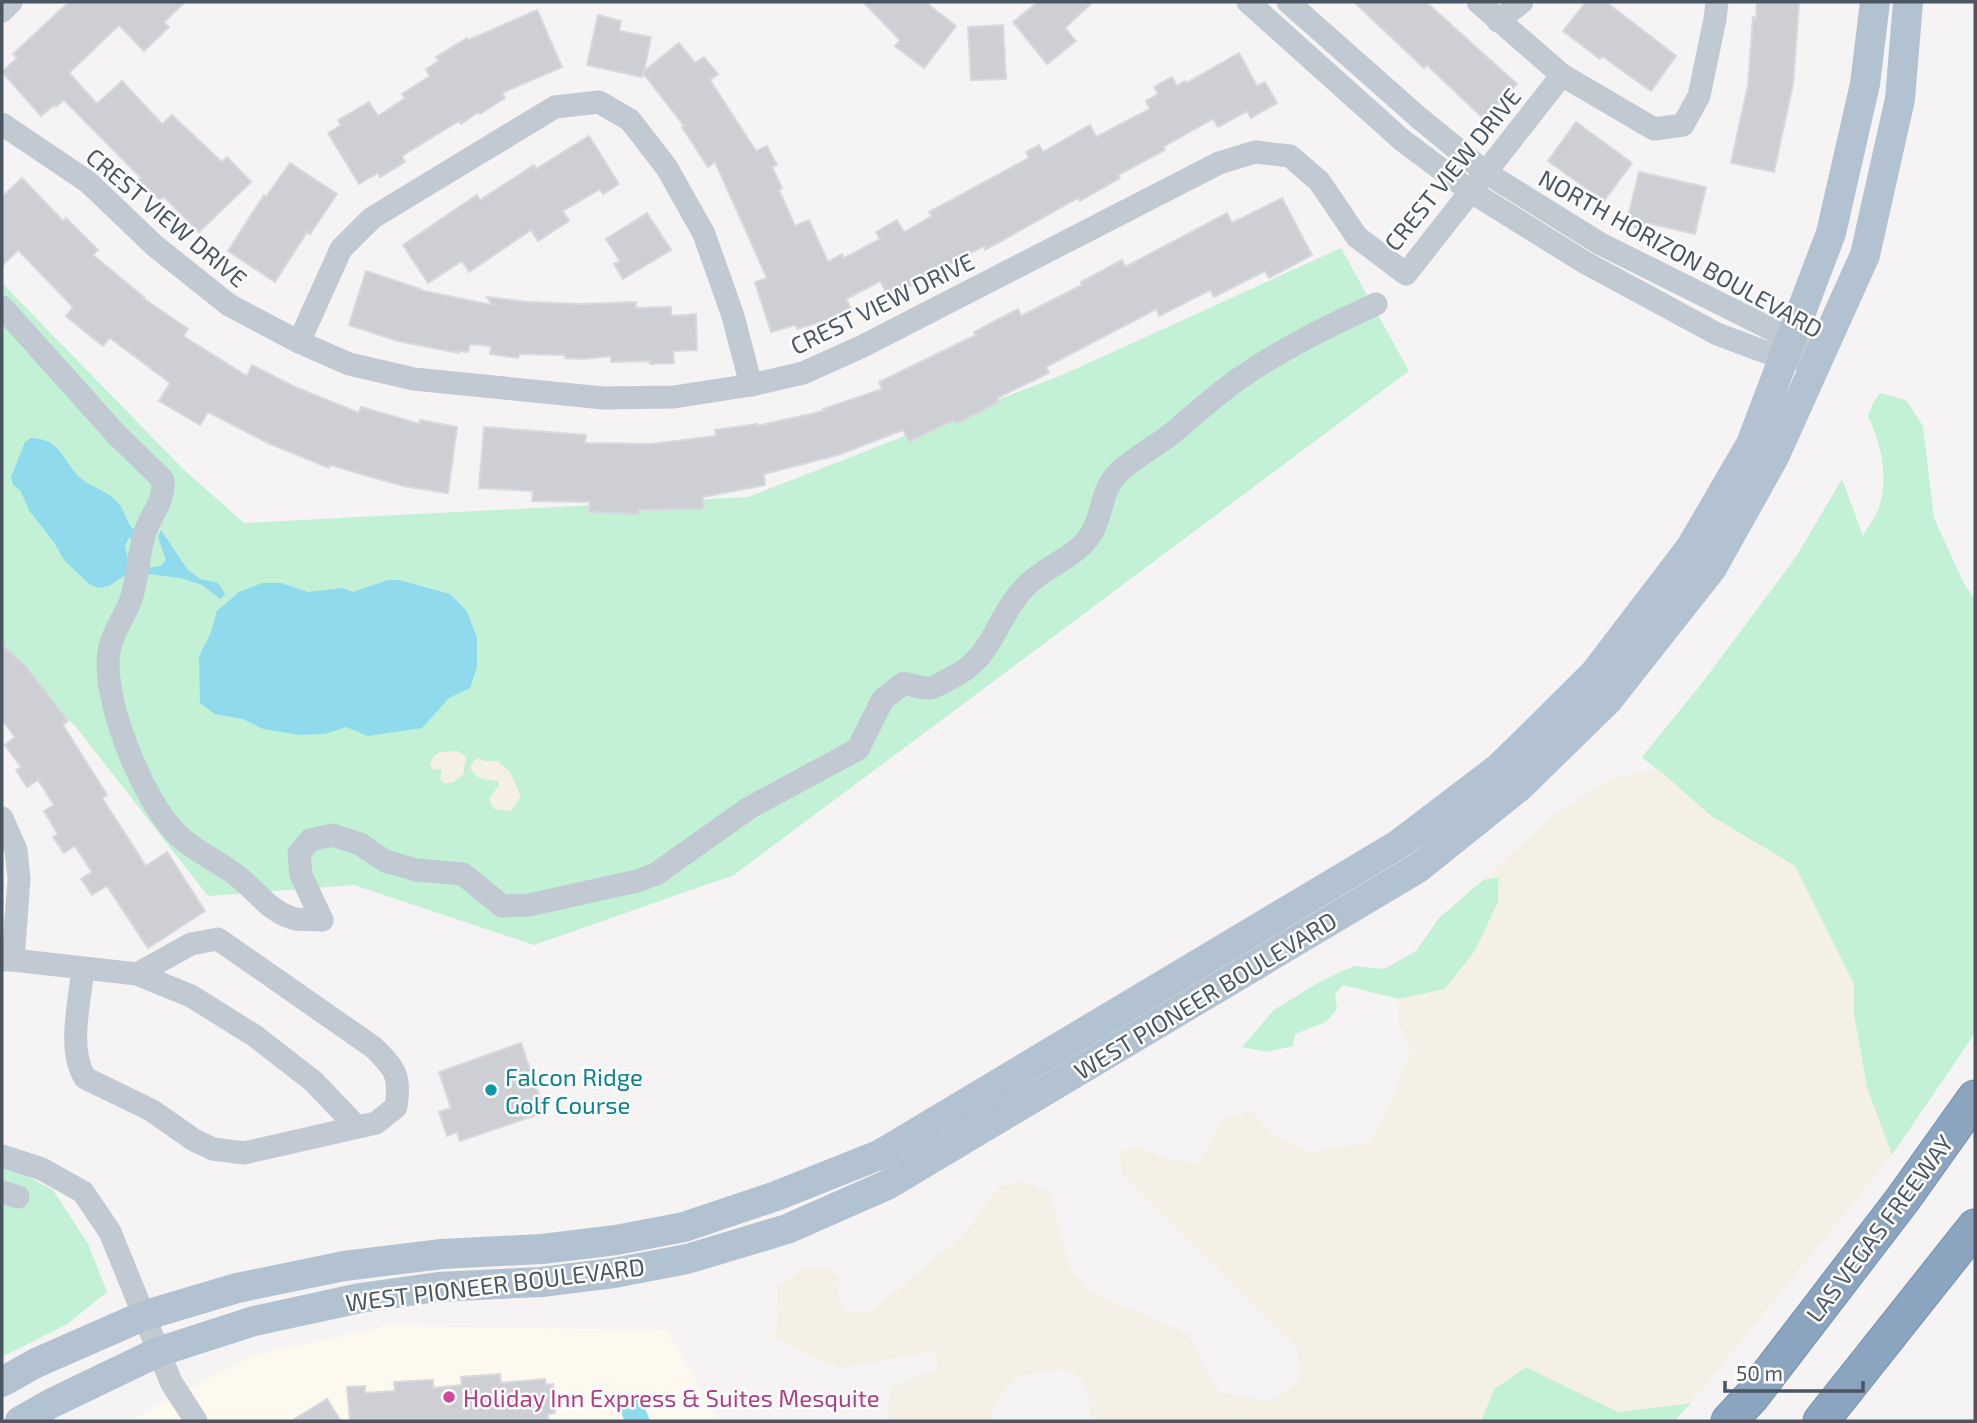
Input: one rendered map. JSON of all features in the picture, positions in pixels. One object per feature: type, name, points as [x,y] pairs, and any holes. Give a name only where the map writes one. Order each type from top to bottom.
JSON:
[{"type":"highway","name":"LAS VEGAS FREEWAY","points":[[1729,1421],[1752,1396],[1903,1199],[1975,1098]]},
{"type":"highway","points":[[1821,1421],[1975,1227]]},
{"type":"main road","name":"WEST PIONEER BOULEVARD","points":[[2,1382],[36,1363],[144,1316],[237,1288],[344,1266],[442,1254],[542,1249],[616,1240],[684,1227],[776,1196],[879,1156],[1399,844],[1500,767],[1594,674],[1692,547],[1751,444],[1831,233],[1865,84],[1875,2]]},
{"type":"main road","name":"WEST PIONEER BOULEVARD","points":[[20,1421],[158,1352],[254,1321],[360,1298],[438,1287],[541,1282],[614,1273],[687,1259],[787,1229],[887,1185],[1418,868],[1518,788],[1617,689],[1712,568],[1774,457],[1865,255],[1900,99],[1908,2]]},
{"type":"street","points":[[2,11],[11,2]]},
{"type":"street","name":"NORTH HORIZON BOULEVARD","points":[[1248,2],[1402,140],[1470,191],[1584,262],[1717,334],[1819,358]]},
{"type":"street","name":"NORTH HORIZON BOULEVARD","points":[[1288,2],[1418,117],[1485,172],[1599,243],[1788,349]]},
{"type":"street","points":[[1478,2],[1562,75],[1654,129],[1683,125],[1699,96],[1717,2]]},
{"type":"street","points":[[1498,21],[1522,2]]},
{"type":"street","name":"CREST VIEW DRIVE","points":[[2,124],[88,182],[155,246],[229,305],[299,342],[349,364],[414,379],[603,398],[674,397],[751,385],[803,373],[861,347],[1219,163],[1255,152],[1290,156],[1319,181],[1357,237],[1406,274],[1562,75]]},
{"type":"street","points":[[299,342],[341,249],[372,218],[555,107],[599,102],[631,120],[667,169],[704,234],[733,316],[751,385]]},
{"type":"street","points":[[2,307],[116,434],[163,480],[164,494],[145,533],[130,601],[110,646],[110,694],[141,782],[164,819],[201,854],[236,875],[267,904],[294,919],[322,920],[301,875],[299,853],[310,840],[332,835],[360,844],[385,860],[416,870],[463,874],[502,906],[529,905],[656,874],[749,808],[858,748],[883,699],[904,683],[928,689],[965,673],[985,651],[1025,587],[1043,571],[1084,544],[1093,532],[1104,492],[1122,469],[1153,448],[1254,368],[1325,328],[1376,304]]},
{"type":"street","points":[[2,818],[16,850],[19,879],[8,960],[137,974],[191,996],[255,1036],[313,1081],[357,1127]]},
{"type":"street","points":[[83,968],[75,1050],[79,1068],[85,1078],[150,1110],[194,1140],[214,1149],[244,1153],[376,1123],[396,1107],[399,1086],[393,1066],[373,1047],[218,939],[191,944],[137,974]]},
{"type":"street","points":[[2,1156],[42,1169],[83,1192],[110,1232],[171,1382],[196,1421]]},
{"type":"shaded area","points":[[387,1326],[666,1330],[719,1421],[141,1421],[138,1416],[251,1356]]},
{"type":"green space","points":[[1341,248],[1409,371],[734,875],[534,945],[354,885],[208,896],[76,727],[2,656],[2,283],[182,468],[244,523],[748,497],[1062,375]]},
{"type":"green space","points":[[1880,393],[1906,400],[1923,426],[1934,518],[1964,584],[1975,599],[1975,1033],[1892,1155],[1867,1088],[1854,1015],[1854,985],[1795,866],[1711,816],[1642,757],[1702,683],[1796,557],[1842,479],[1863,536],[1878,511],[1882,496],[1882,460],[1877,437],[1868,416]]},
{"type":"green space","points":[[1499,877],[1498,902],[1475,951],[1445,989],[1399,999],[1343,985],[1335,994],[1337,1009],[1326,1022],[1295,1034],[1293,1046],[1267,1052],[1242,1047],[1274,1010],[1321,981],[1354,966],[1384,969],[1416,951],[1439,918],[1483,880]]},
{"type":"green space","points":[[2,1168],[21,1173],[53,1190],[88,1244],[107,1292],[67,1324],[2,1357]]},
{"type":"green space","points":[[1526,1367],[1618,1412],[1691,1403],[1674,1421],[1481,1421],[1494,1389]]},
{"type":"sand","points":[[458,751],[466,757],[463,775],[452,783],[443,783],[440,779],[442,770],[432,769],[430,764],[440,752]]},
{"type":"sand","points":[[479,758],[484,761],[498,761],[510,772],[521,796],[511,811],[494,809],[489,799],[499,785],[498,781],[482,778],[472,772],[470,767]]},
{"type":"sand","points":[[1658,769],[1711,816],[1795,866],[1854,985],[1854,1015],[1867,1088],[1892,1155],[1691,1403],[1618,1412],[1526,1367],[1494,1389],[1481,1421],[1094,1421],[1081,1377],[1059,1369],[1018,1377],[998,1396],[990,1421],[891,1421],[887,1408],[892,1387],[937,1369],[936,1351],[843,1368],[813,1357],[776,1338],[778,1286],[803,1270],[826,1265],[840,1278],[837,1298],[847,1312],[869,1313],[963,1235],[1000,1186],[1024,1181],[1050,1193],[1070,1269],[1090,1293],[1188,1333],[1220,1392],[1271,1401],[1300,1380],[1298,1349],[1122,1174],[1119,1151],[1138,1148],[1175,1160],[1199,1163],[1221,1120],[1250,1111],[1273,1135],[1311,1152],[1370,1142],[1395,1092],[1410,1052],[1398,1021],[1399,999],[1445,989],[1475,951],[1498,902],[1499,877],[1483,880],[1553,816],[1608,780]]},
{"type":"water","points":[[31,438],[42,439],[57,448],[76,474],[116,501],[131,527],[137,532],[137,536],[129,538],[125,546],[131,571],[109,586],[98,588],[89,584],[64,560],[54,542],[30,512],[20,490],[13,485],[11,477],[25,442]]},
{"type":"water","points":[[161,530],[187,569],[200,579],[218,583],[225,594],[220,599],[202,585],[180,578],[148,574],[146,568],[161,566],[166,560],[158,537]]},
{"type":"water","points":[[388,580],[399,580],[450,594],[466,610],[477,637],[477,667],[470,688],[449,698],[422,728],[368,736],[346,727],[325,734],[300,735],[263,729],[243,719],[215,714],[200,703],[199,657],[217,611],[239,592],[262,583],[281,583],[308,592],[343,588],[353,592]]},
{"type":"water","points":[[640,1395],[650,1421],[625,1421],[619,1409]]},
{"type":"building","points":[[69,2],[185,2],[164,22],[169,27],[144,51],[119,25],[69,73],[97,104],[122,81],[162,124],[172,115],[222,162],[227,157],[251,182],[199,232],[164,197],[160,200],[139,180],[141,178],[64,100],[41,116],[2,72],[17,58],[13,54]]},
{"type":"building","points":[[863,2],[925,2],[956,26],[924,68],[895,46],[900,40]]},
{"type":"building","points":[[1038,2],[1093,2],[1065,28],[1076,41],[1047,64],[1013,22]]},
{"type":"building","points":[[1354,2],[1426,2],[1517,84],[1484,119],[1427,65],[1424,68]]},
{"type":"building","points":[[1586,2],[1606,2],[1676,56],[1651,91],[1602,56],[1600,59],[1563,31]]},
{"type":"building","points":[[1757,2],[1799,2],[1793,84],[1774,172],[1731,163],[1748,85],[1753,17],[1756,18]]},
{"type":"building","points":[[537,10],[562,67],[502,93],[505,98],[480,114],[478,112],[461,124],[459,121],[402,156],[405,162],[380,177],[378,173],[359,184],[328,133],[341,125],[338,120],[369,102],[378,116],[405,98],[402,94],[430,76],[426,69],[439,61],[436,57],[467,38],[469,40]]},
{"type":"building","points":[[598,15],[621,21],[619,31],[651,37],[644,71],[679,43],[695,63],[704,57],[718,74],[710,80],[756,151],[767,146],[777,165],[772,167],[782,188],[779,190],[795,226],[809,220],[828,262],[842,254],[844,258],[880,239],[876,232],[897,220],[904,232],[932,216],[929,212],[1029,158],[1026,152],[1039,145],[1043,152],[1090,125],[1096,137],[1150,109],[1146,101],[1158,94],[1154,87],[1172,77],[1177,86],[1185,81],[1186,83],[1239,53],[1257,86],[1265,82],[1277,103],[1251,118],[1247,111],[1218,127],[1213,119],[1163,147],[1165,150],[1118,175],[1120,178],[1080,201],[1078,198],[985,250],[984,246],[889,297],[880,281],[846,299],[853,312],[839,320],[837,317],[797,329],[795,325],[771,332],[755,282],[767,278],[715,162],[708,167],[682,127],[684,126],[643,73],[642,77],[587,65]]},
{"type":"building","points":[[1003,25],[1006,79],[971,80],[968,27]]},
{"type":"building","points":[[1576,122],[1632,163],[1604,201],[1548,161]]},
{"type":"building","points":[[589,136],[619,184],[603,194],[600,189],[563,211],[569,221],[538,241],[531,230],[469,272],[462,261],[428,283],[403,245],[477,195],[480,200],[534,165],[536,169]]},
{"type":"building","points":[[290,163],[337,194],[310,234],[307,232],[275,282],[228,251],[264,195],[266,197]]},
{"type":"building","points":[[1639,172],[1706,187],[1695,234],[1648,223],[1646,230],[1626,225]]},
{"type":"building","points":[[22,178],[63,221],[66,218],[98,250],[93,255],[143,298],[188,329],[183,336],[247,376],[252,365],[295,387],[359,413],[361,407],[420,424],[420,420],[457,427],[448,493],[403,486],[330,465],[329,468],[268,443],[208,412],[200,425],[159,401],[170,383],[110,338],[103,346],[66,316],[73,307],[18,250],[2,266],[2,197]]},
{"type":"building","points":[[1282,198],[1312,255],[1269,278],[1265,271],[1214,297],[1210,290],[1159,316],[1156,309],[1046,367],[1049,373],[997,398],[999,402],[956,424],[954,420],[909,442],[903,430],[838,455],[764,474],[765,485],[703,497],[704,509],[638,510],[638,514],[589,512],[590,502],[532,501],[533,491],[479,488],[484,427],[586,435],[585,443],[651,444],[716,436],[715,430],[757,426],[824,411],[823,409],[882,389],[879,382],[976,335],[974,332],[1018,309],[1021,316],[1082,285],[1081,282],[1122,260],[1125,267],[1227,213],[1232,223]]},
{"type":"building","points":[[647,213],[671,250],[623,279],[614,264],[620,261],[606,239]]},
{"type":"building","points":[[366,271],[419,290],[492,305],[487,297],[582,304],[636,302],[636,308],[671,307],[671,316],[696,314],[697,350],[673,351],[674,363],[650,364],[650,361],[611,362],[611,356],[583,359],[565,358],[565,355],[519,354],[518,358],[490,354],[491,346],[470,344],[468,352],[459,353],[398,341],[349,325]]},
{"type":"building","points":[[2,645],[25,665],[68,721],[63,725],[107,795],[102,798],[146,866],[167,852],[205,911],[148,948],[107,886],[92,895],[81,879],[92,872],[75,846],[64,853],[53,837],[58,834],[44,811],[54,805],[38,780],[27,787],[16,770],[21,767],[5,745],[15,737],[2,720]]},
{"type":"building","name":"Falcon Ridge Golf Course","points":[[521,1043],[545,1112],[460,1141],[457,1132],[447,1136],[439,1112],[451,1108],[439,1072]]},
{"type":"building","name":"Holiday Inn Express & Suites Mesquite","points":[[500,1374],[501,1383],[545,1379],[546,1385],[553,1384],[555,1413],[548,1414],[548,1421],[350,1421],[347,1387],[365,1386],[365,1393],[395,1391],[394,1382],[433,1380],[433,1388],[462,1385],[461,1377]]},
{"type":"building","points":[[327,1399],[341,1421],[291,1421]]},
{"type":"place","name":"Falcon Ridge Golf Course","points":[[491,1090]]},
{"type":"place","name":"Holiday Inn Express & Suites Mesquite","points":[[449,1397]]}]
